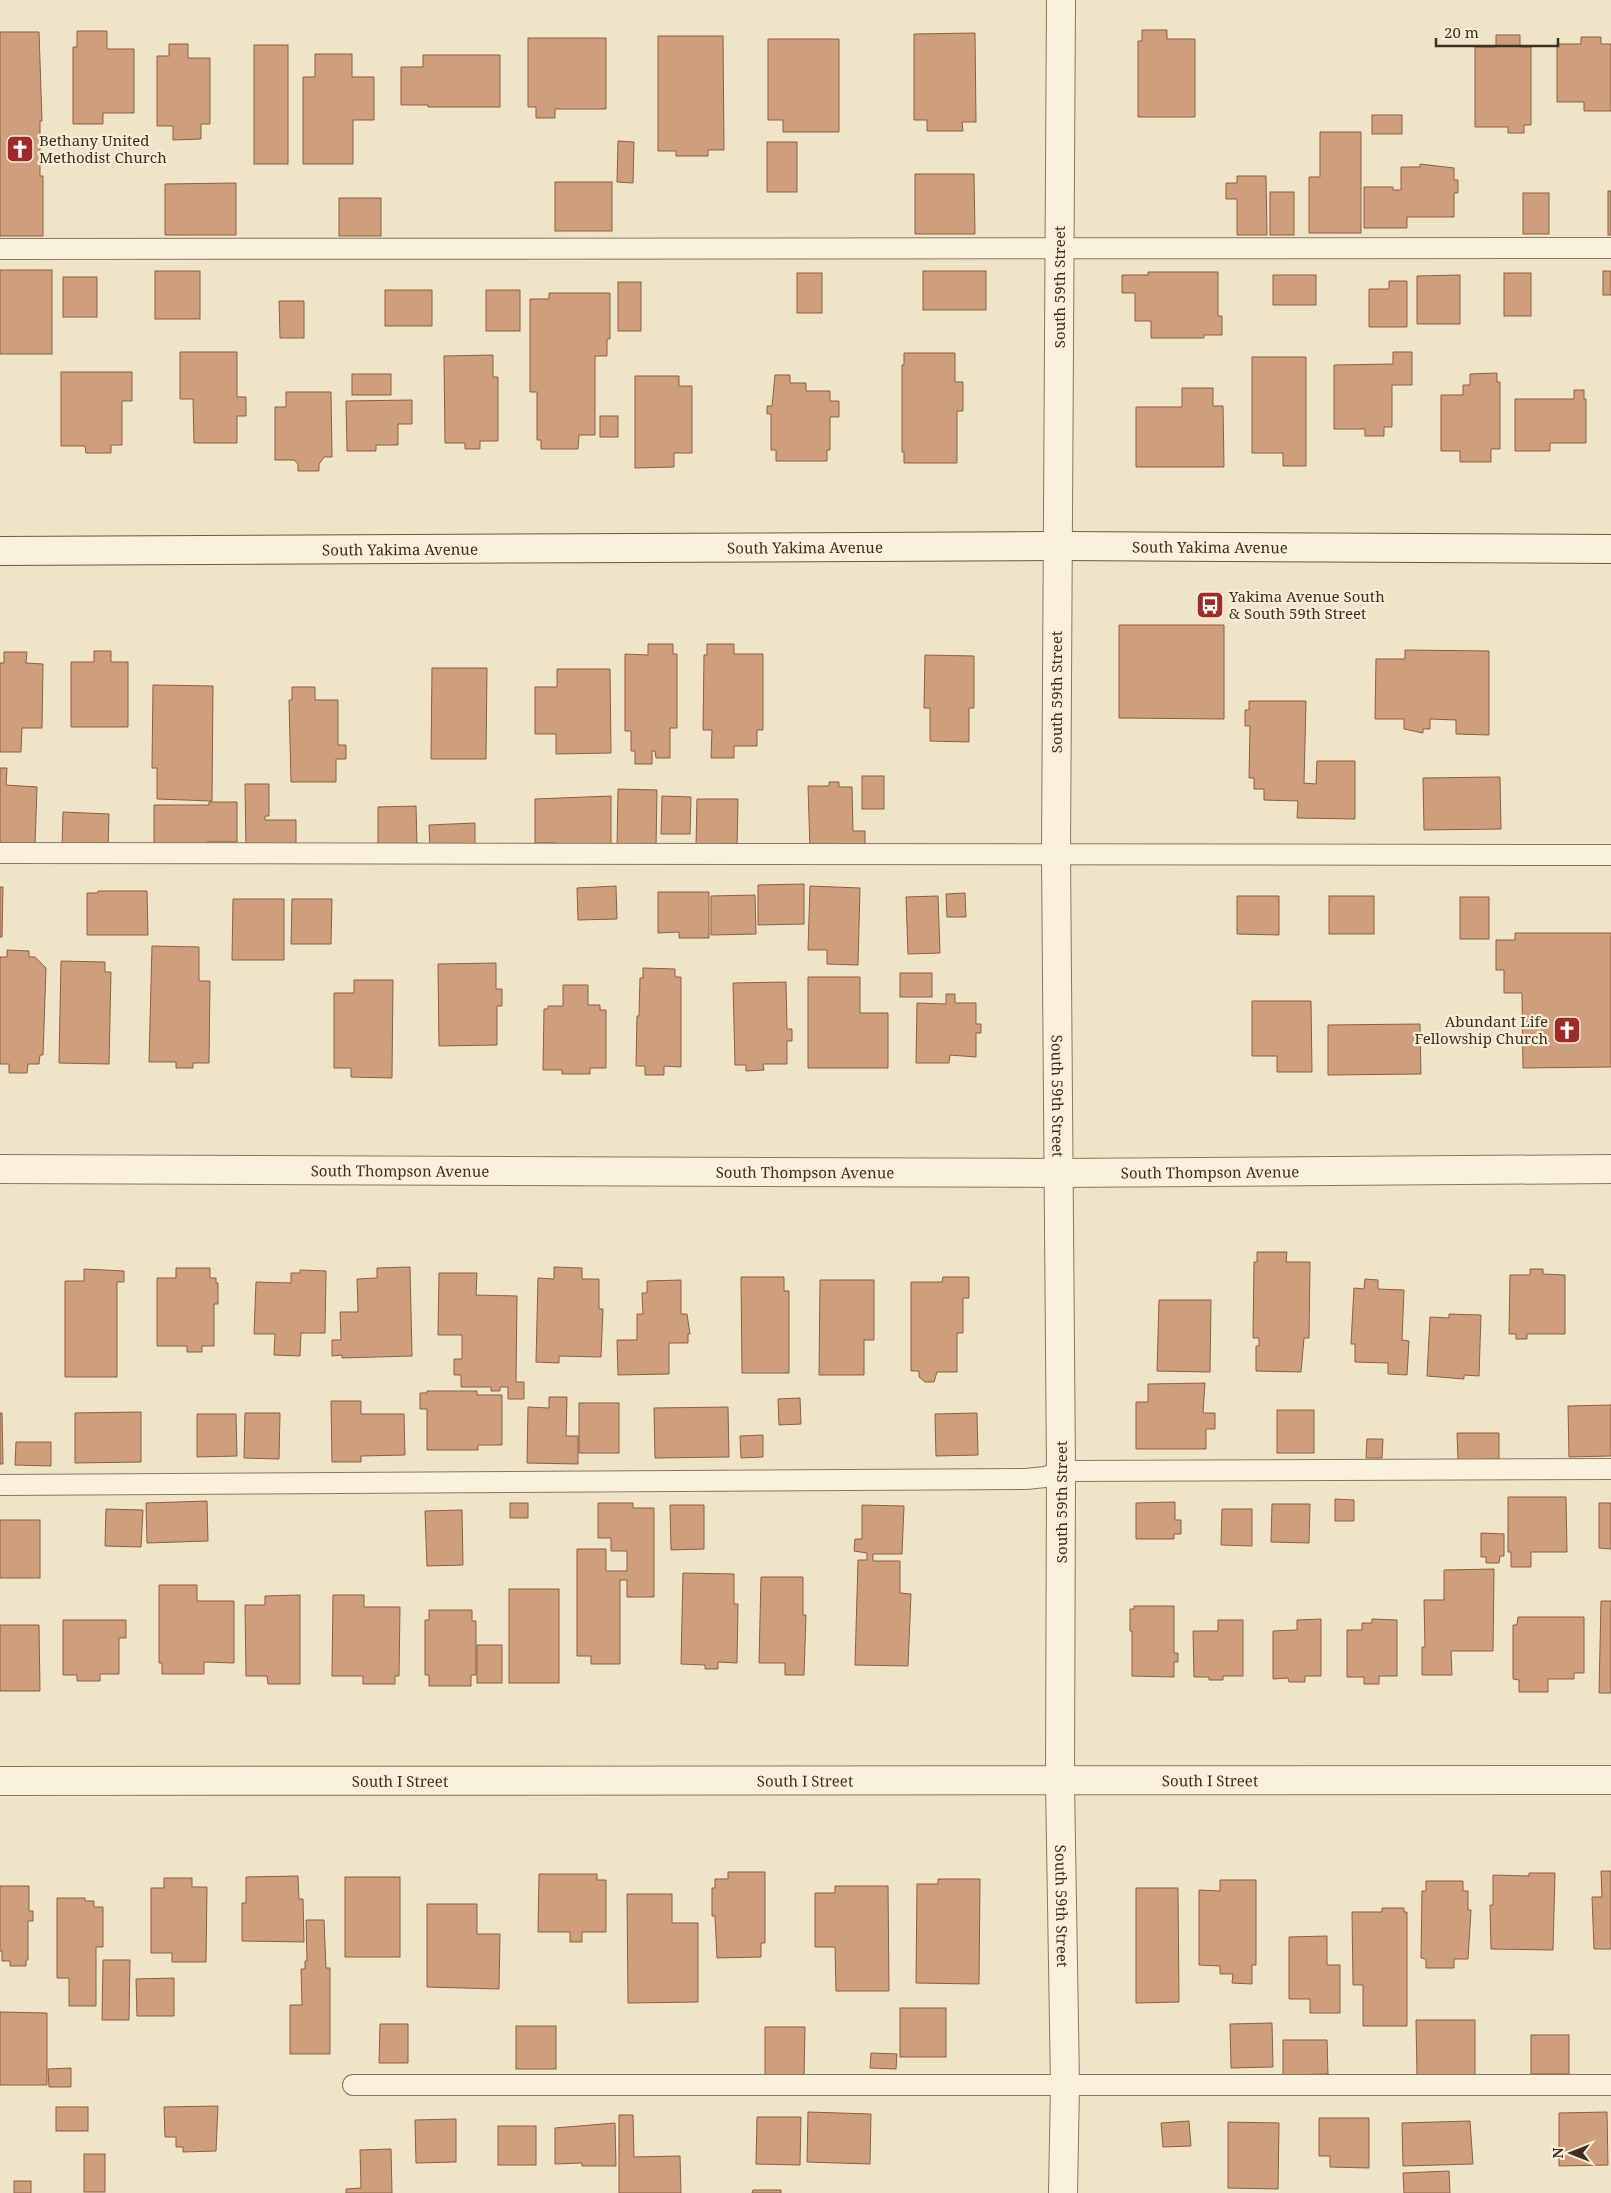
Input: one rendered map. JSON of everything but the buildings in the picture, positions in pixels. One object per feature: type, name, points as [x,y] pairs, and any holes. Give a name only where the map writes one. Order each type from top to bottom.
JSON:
[{"type":"street","name":"South 59th Street","points":[[1061,0],[1056,854],[1061,1471],[1060,1782],[1065,2085],[1063,2193]]},
{"type":"street","name":"South Yakima Avenue","points":[[0,551],[1057,546],[1611,549]]},
{"type":"street","name":"South Thompson Avenue","points":[[0,1169],[1058,1173],[1611,1169]]},
{"type":"street","name":"South I Street","points":[[0,1781],[1060,1782],[1611,1780]]},
{"type":"lane","points":[[0,249],[1611,248]]},
{"type":"lane","points":[[0,853],[1611,855]]},
{"type":"lane","points":[[0,1485],[1026,1479],[1045,1477],[1061,1471],[1611,1469]]},
{"type":"lane","points":[[353,2085],[1611,2084]]},
{"type":"place","name":"Bethany United Methodist Church","points":[[20,149]]},
{"type":"place","name":"Yakima Avenue South & South 59th Street","points":[[1210,605]]},
{"type":"place","name":"Abundant Life Fellowship Church","points":[[1567,1030]]}]
